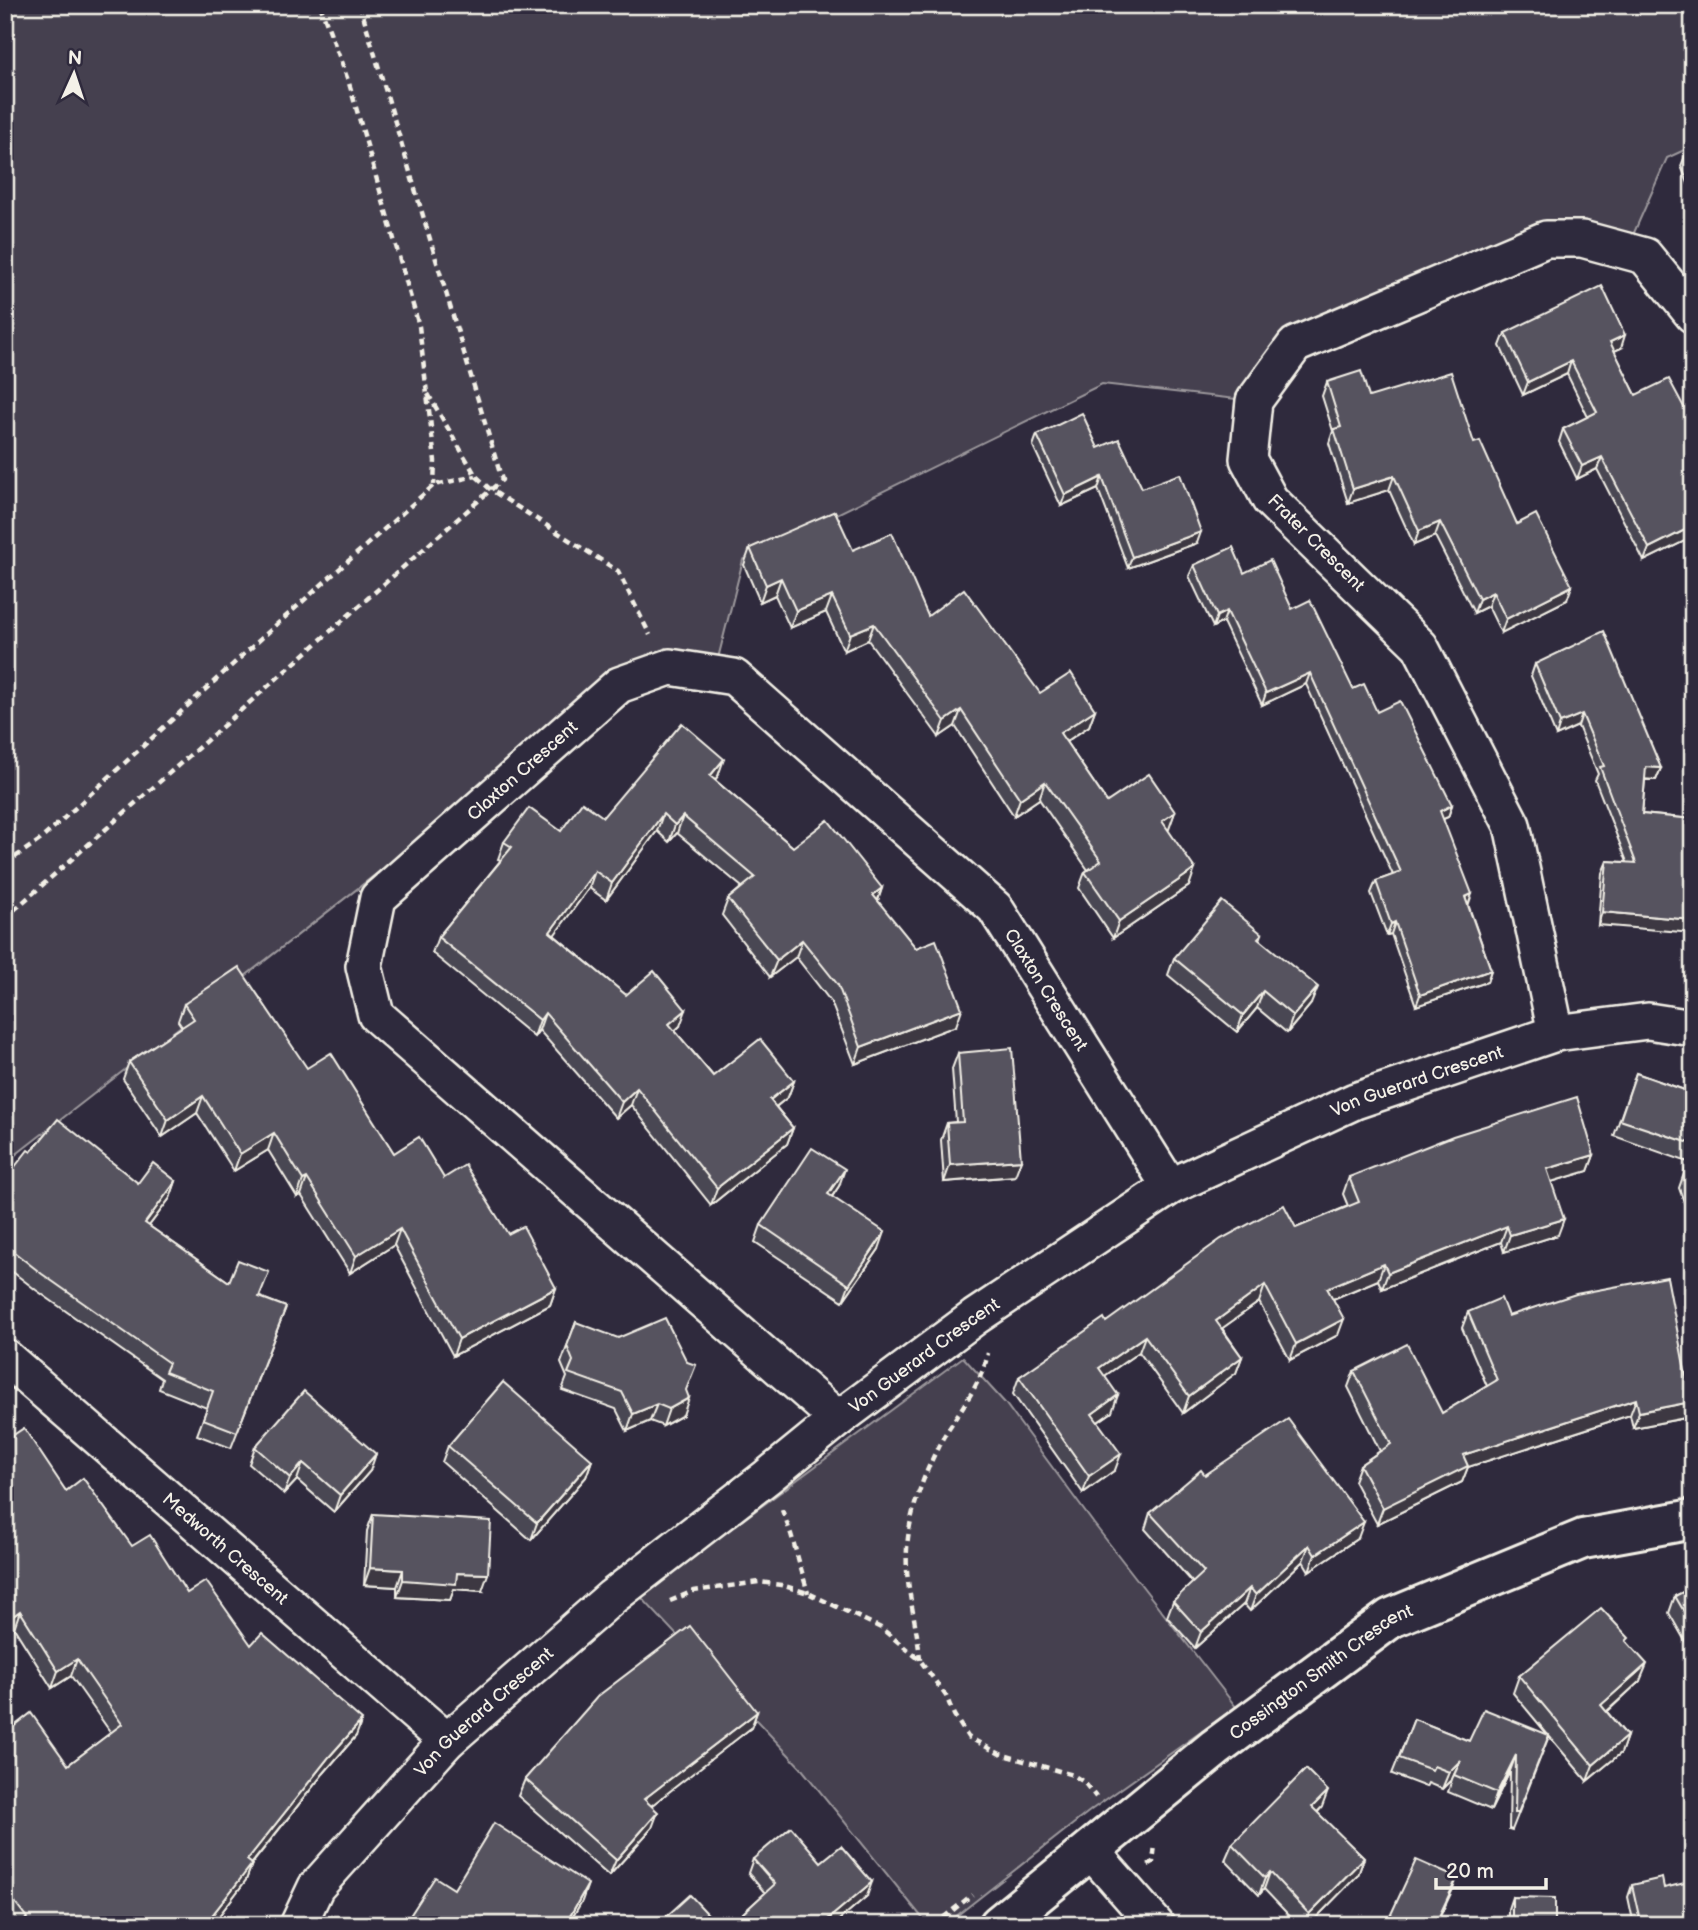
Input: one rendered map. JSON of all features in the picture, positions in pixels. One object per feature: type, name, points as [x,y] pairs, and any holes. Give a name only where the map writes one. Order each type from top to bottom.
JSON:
[{"type":"street","name":"Frater Crescent","points":[[1556,1033],[1512,825],[1420,646],[1270,500],[1248,459],[1254,401],[1295,345],[1546,239],[1582,239],[1645,256],[1693,315]]},
{"type":"street","name":"Claxton Crescent","points":[[838,1419],[376,1015],[364,966],[377,898],[619,685],[670,667],[734,677],[995,908],[1170,1187]]},
{"type":"street","name":"Von Guerard Crescent","points":[[298,1925],[316,1887],[447,1741],[612,1597],[838,1419],[975,1317],[1170,1187],[1354,1101],[1556,1033],[1648,1021],[1693,1028]]},
{"type":"street","name":"Medworth Crescent","points":[[5,1357],[447,1741]]},
{"type":"street","name":"Cossington Smith Crescent","points":[[999,1925],[1215,1748],[1391,1618],[1583,1539],[1693,1519]]},
{"type":"street","points":[[1091,1851],[1156,1925]]},
{"type":"path","points":[[320,5],[349,83],[419,326],[435,461],[434,485]]},
{"type":"path","points":[[5,918],[502,480],[360,5]]},
{"type":"path","points":[[426,390],[476,476],[491,490],[618,572],[650,634],[662,670]]},
{"type":"path","points":[[5,864],[40,840],[434,485],[476,476]]},
{"type":"path","points":[[920,1660],[906,1561],[909,1522],[937,1449],[988,1357],[987,1338],[975,1317]]},
{"type":"path","points":[[767,1477],[791,1534],[808,1593]]},
{"type":"path","points":[[612,1597],[630,1604],[660,1604],[694,1591],[759,1582],[808,1593],[881,1628],[920,1660],[946,1696],[968,1737],[1000,1754],[1073,1775],[1084,1782],[1097,1800]]},
{"type":"path","points":[[1122,1884],[1130,1875],[1153,1862],[1155,1843]]},
{"type":"shaded area","points":[[5,5],[1693,5],[1693,146],[1667,158],[1633,235],[1546,239],[1295,345],[1254,401],[1102,384],[743,560],[714,674],[619,685],[5,1163]]},
{"type":"shaded area","points":[[963,1357],[1005,1403],[1094,1524],[1236,1707],[1091,1810],[945,1925],[928,1925],[801,1768],[640,1596]]},
{"type":"building","points":[[1693,149],[1693,165],[1687,151]]},
{"type":"building","points":[[1602,286],[1625,335],[1610,342],[1636,395],[1669,379],[1693,424],[1693,526],[1649,548],[1602,457],[1582,466],[1563,429],[1597,412],[1571,361],[1528,382],[1505,333]]},
{"type":"building","points":[[1361,371],[1369,397],[1451,372],[1474,443],[1480,441],[1517,524],[1536,514],[1572,586],[1506,619],[1493,592],[1479,599],[1440,522],[1419,531],[1394,476],[1353,489],[1334,429],[1341,427],[1327,382]]},
{"type":"building","points":[[1082,413],[1098,448],[1119,439],[1142,488],[1180,474],[1201,532],[1132,557],[1102,477],[1065,495],[1037,435]]},
{"type":"building","points":[[835,511],[853,550],[892,533],[928,616],[964,589],[1040,693],[1071,673],[1095,710],[1060,733],[1107,802],[1149,774],[1175,812],[1162,821],[1195,869],[1119,921],[1085,872],[1101,861],[1045,782],[1020,799],[961,710],[945,721],[874,624],[850,634],[832,596],[796,611],[781,578],[766,585],[750,548]]},
{"type":"building","points":[[1233,547],[1244,573],[1270,560],[1292,609],[1310,600],[1353,689],[1364,684],[1377,712],[1400,701],[1452,805],[1440,811],[1472,894],[1465,897],[1491,970],[1420,995],[1395,922],[1391,924],[1376,881],[1401,872],[1310,673],[1266,693],[1227,611],[1217,616],[1194,565]]},
{"type":"building","points":[[1604,631],[1661,768],[1646,767],[1642,814],[1693,819],[1693,920],[1602,912],[1607,861],[1636,863],[1600,767],[1604,766],[1582,714],[1560,723],[1535,664]]},
{"type":"building","points":[[682,723],[724,759],[710,776],[793,847],[828,820],[882,888],[873,895],[916,948],[936,940],[962,1009],[861,1047],[838,985],[802,940],[777,960],[728,899],[755,877],[683,816],[675,825],[663,814],[612,883],[595,871],[550,932],[626,995],[654,971],[686,1010],[669,1024],[713,1076],[760,1039],[794,1081],[770,1100],[793,1128],[717,1188],[637,1088],[622,1102],[545,1013],[540,1020],[438,937],[512,847],[504,842],[529,808],[561,831],[582,802],[603,817]]},
{"type":"building","points":[[1222,901],[1262,934],[1258,938],[1318,987],[1293,1016],[1263,991],[1243,1015],[1174,958]]},
{"type":"building","points":[[239,967],[307,1068],[331,1053],[394,1153],[419,1137],[444,1178],[465,1165],[508,1234],[523,1226],[556,1288],[459,1339],[400,1229],[356,1256],[307,1178],[303,1180],[274,1133],[240,1154],[203,1096],[168,1120],[129,1062],[194,1019],[184,1004]]},
{"type":"building","points":[[1012,1048],[1021,1160],[950,1165],[947,1123],[963,1122],[958,1053]]},
{"type":"building","points":[[1636,1073],[1693,1093],[1693,1144],[1620,1120]]},
{"type":"building","points":[[1577,1097],[1594,1155],[1547,1169],[1564,1219],[1510,1235],[1507,1226],[1388,1273],[1384,1264],[1327,1288],[1344,1319],[1296,1344],[1265,1285],[1216,1321],[1242,1357],[1189,1396],[1145,1336],[1099,1368],[1118,1395],[1092,1414],[1121,1454],[1089,1476],[1019,1377],[1104,1318],[1106,1322],[1221,1239],[1284,1205],[1296,1228],[1359,1202],[1349,1177],[1453,1136]]},
{"type":"building","points":[[58,1119],[138,1183],[153,1163],[176,1181],[145,1223],[229,1282],[238,1260],[269,1272],[259,1297],[286,1307],[237,1432],[203,1419],[213,1391],[165,1372],[169,1363],[5,1245],[5,1177],[28,1150],[31,1152]]},
{"type":"building","points":[[812,1148],[845,1169],[828,1194],[885,1232],[849,1285],[761,1225]]},
{"type":"building","points":[[1693,1150],[1693,1192],[1685,1171]]},
{"type":"building","points":[[1667,1277],[1691,1402],[1639,1412],[1636,1399],[1463,1455],[1468,1466],[1383,1508],[1360,1465],[1391,1444],[1354,1371],[1407,1344],[1442,1413],[1497,1380],[1468,1312],[1501,1298],[1508,1316],[1576,1294]]},
{"type":"building","points":[[665,1318],[687,1362],[696,1365],[686,1390],[689,1398],[669,1409],[657,1404],[633,1414],[622,1392],[568,1373],[573,1361],[567,1346],[576,1322],[618,1338]]},
{"type":"building","points":[[503,1382],[592,1460],[537,1523],[448,1446]]},
{"type":"building","points":[[304,1391],[376,1454],[340,1495],[303,1463],[290,1478],[255,1447]]},
{"type":"building","points":[[1288,1419],[1364,1522],[1315,1555],[1309,1545],[1256,1595],[1250,1588],[1201,1632],[1173,1601],[1204,1572],[1150,1513],[1201,1470],[1205,1475]]},
{"type":"building","points":[[24,1428],[66,1491],[83,1478],[132,1546],[150,1535],[187,1593],[206,1581],[251,1645],[262,1633],[362,1720],[247,1860],[252,1864],[210,1918],[212,1920],[208,1925],[24,1925],[22,1923],[27,1918],[5,1889],[5,1716],[13,1727],[31,1713],[68,1765],[122,1724],[77,1659],[58,1671],[20,1611],[5,1622],[5,1439]]},
{"type":"building","points":[[373,1514],[491,1521],[488,1574],[457,1573],[456,1584],[403,1580],[403,1570],[370,1568]]},
{"type":"building","points":[[1693,1587],[1693,1627],[1675,1596]]},
{"type":"building","points":[[1601,1608],[1629,1638],[1626,1641],[1647,1664],[1601,1705],[1627,1736],[1593,1765],[1519,1676]]},
{"type":"building","points":[[690,1626],[757,1712],[644,1799],[658,1812],[616,1860],[525,1779],[598,1696]]},
{"type":"building","points":[[1484,1709],[1549,1735],[1518,1813],[1515,1813],[1516,1755],[1497,1793],[1454,1775],[1461,1760],[1449,1772],[1434,1766],[1432,1770],[1399,1758],[1414,1719],[1469,1741]]},
{"type":"building","points":[[1306,1769],[1328,1791],[1312,1807],[1364,1858],[1309,1914],[1270,1872],[1265,1878],[1232,1844]]},
{"type":"building","points":[[494,1823],[588,1884],[565,1925],[404,1925],[435,1877],[454,1889]]},
{"type":"building","points":[[791,1827],[821,1862],[841,1846],[872,1882],[821,1925],[730,1925],[775,1884],[753,1859]]},
{"type":"building","points":[[1416,1860],[1457,1878],[1435,1925],[1386,1925]]},
{"type":"building","points":[[1662,1878],[1664,1888],[1693,1881],[1693,1925],[1641,1925],[1632,1885]]},
{"type":"building","points":[[690,1895],[718,1925],[658,1924]]},
{"type":"building","points":[[1512,1897],[1555,1898],[1555,1925],[1512,1925]]}]
